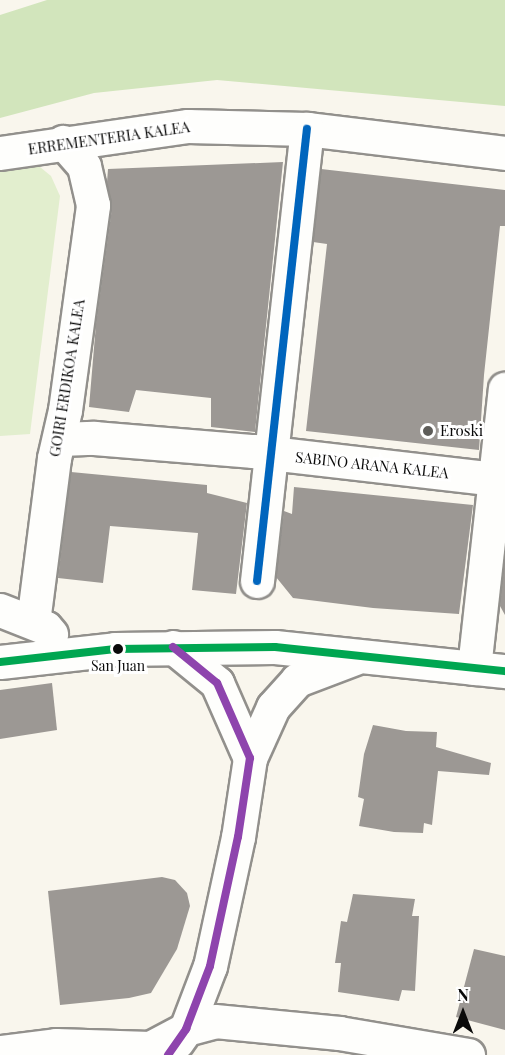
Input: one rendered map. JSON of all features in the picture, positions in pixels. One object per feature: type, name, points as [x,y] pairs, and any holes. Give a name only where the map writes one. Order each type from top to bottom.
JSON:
[{"type":"street","name":"ERREMENTERIA KALEA","points":[[0,153],[63,142],[188,126],[307,129],[505,153]]},
{"type":"street","points":[[257,581],[307,129]]},
{"type":"street","name":"GOIRI ERDIKOA KALEA","points":[[33,622],[54,458],[62,424],[93,205],[84,166],[63,142]]},
{"type":"street","points":[[0,662],[67,654],[173,647],[275,647],[489,670],[505,389]]},
{"type":"street","name":"SABINO ARANA KALEA","points":[[62,424],[94,438],[271,454],[500,480]]},
{"type":"street","points":[[0,610],[46,628],[67,654]]},
{"type":"street","points":[[173,647],[217,683],[250,758]]},
{"type":"street","points":[[177,1042],[210,966],[238,837],[250,758],[273,707],[297,680],[362,655]]},
{"type":"street","points":[[0,1052],[150,1048],[177,1042],[215,1021],[339,1034],[462,1054]]},
{"type":"green space","points":[[47,0],[505,0],[505,106],[217,80],[94,93],[0,118],[0,15]]},
{"type":"green space","points":[[15,167],[40,167],[51,176],[60,196],[30,434],[0,436],[0,171]]},
{"type":"building","points":[[283,162],[255,432],[211,427],[211,398],[136,390],[129,412],[89,407],[96,324],[112,208],[107,182],[108,169]]},
{"type":"building","points":[[321,169],[505,190],[505,226],[500,226],[484,375],[479,450],[306,431],[327,244],[313,242]]},
{"type":"building","points":[[71,472],[207,485],[207,493],[247,503],[236,594],[192,590],[198,533],[110,526],[103,583],[58,578]]},
{"type":"building","points":[[294,487],[473,505],[459,614],[373,608],[293,598],[276,577],[284,511],[292,514]]},
{"type":"building","points":[[505,559],[505,615],[500,606]]},
{"type":"building","points":[[52,683],[57,730],[0,739],[0,690]]},
{"type":"building","points":[[373,725],[406,731],[437,732],[436,747],[491,763],[489,775],[438,771],[432,825],[424,823],[423,833],[394,832],[359,826],[364,799],[358,797],[364,754]]},
{"type":"building","points":[[162,877],[175,880],[187,893],[190,906],[177,949],[151,993],[129,998],[60,1005],[48,891]]},
{"type":"building","points":[[353,894],[415,899],[412,916],[419,916],[415,991],[402,990],[399,1001],[338,992],[341,963],[335,963],[341,921],[347,922]]},
{"type":"building","points":[[474,949],[505,956],[505,1030],[456,1017]]},
{"type":"transit line","points":[[257,581],[307,129]]},
{"type":"transit line","points":[[168,1055],[186,1029],[210,966],[238,837],[250,758],[217,683],[173,647]]},
{"type":"transit line","points":[[0,662],[115,649],[275,647],[505,671]]},
{"type":"place","name":"Eroski","points":[[428,431]]},
{"type":"place","name":"San Juan","points":[[118,649]]}]
